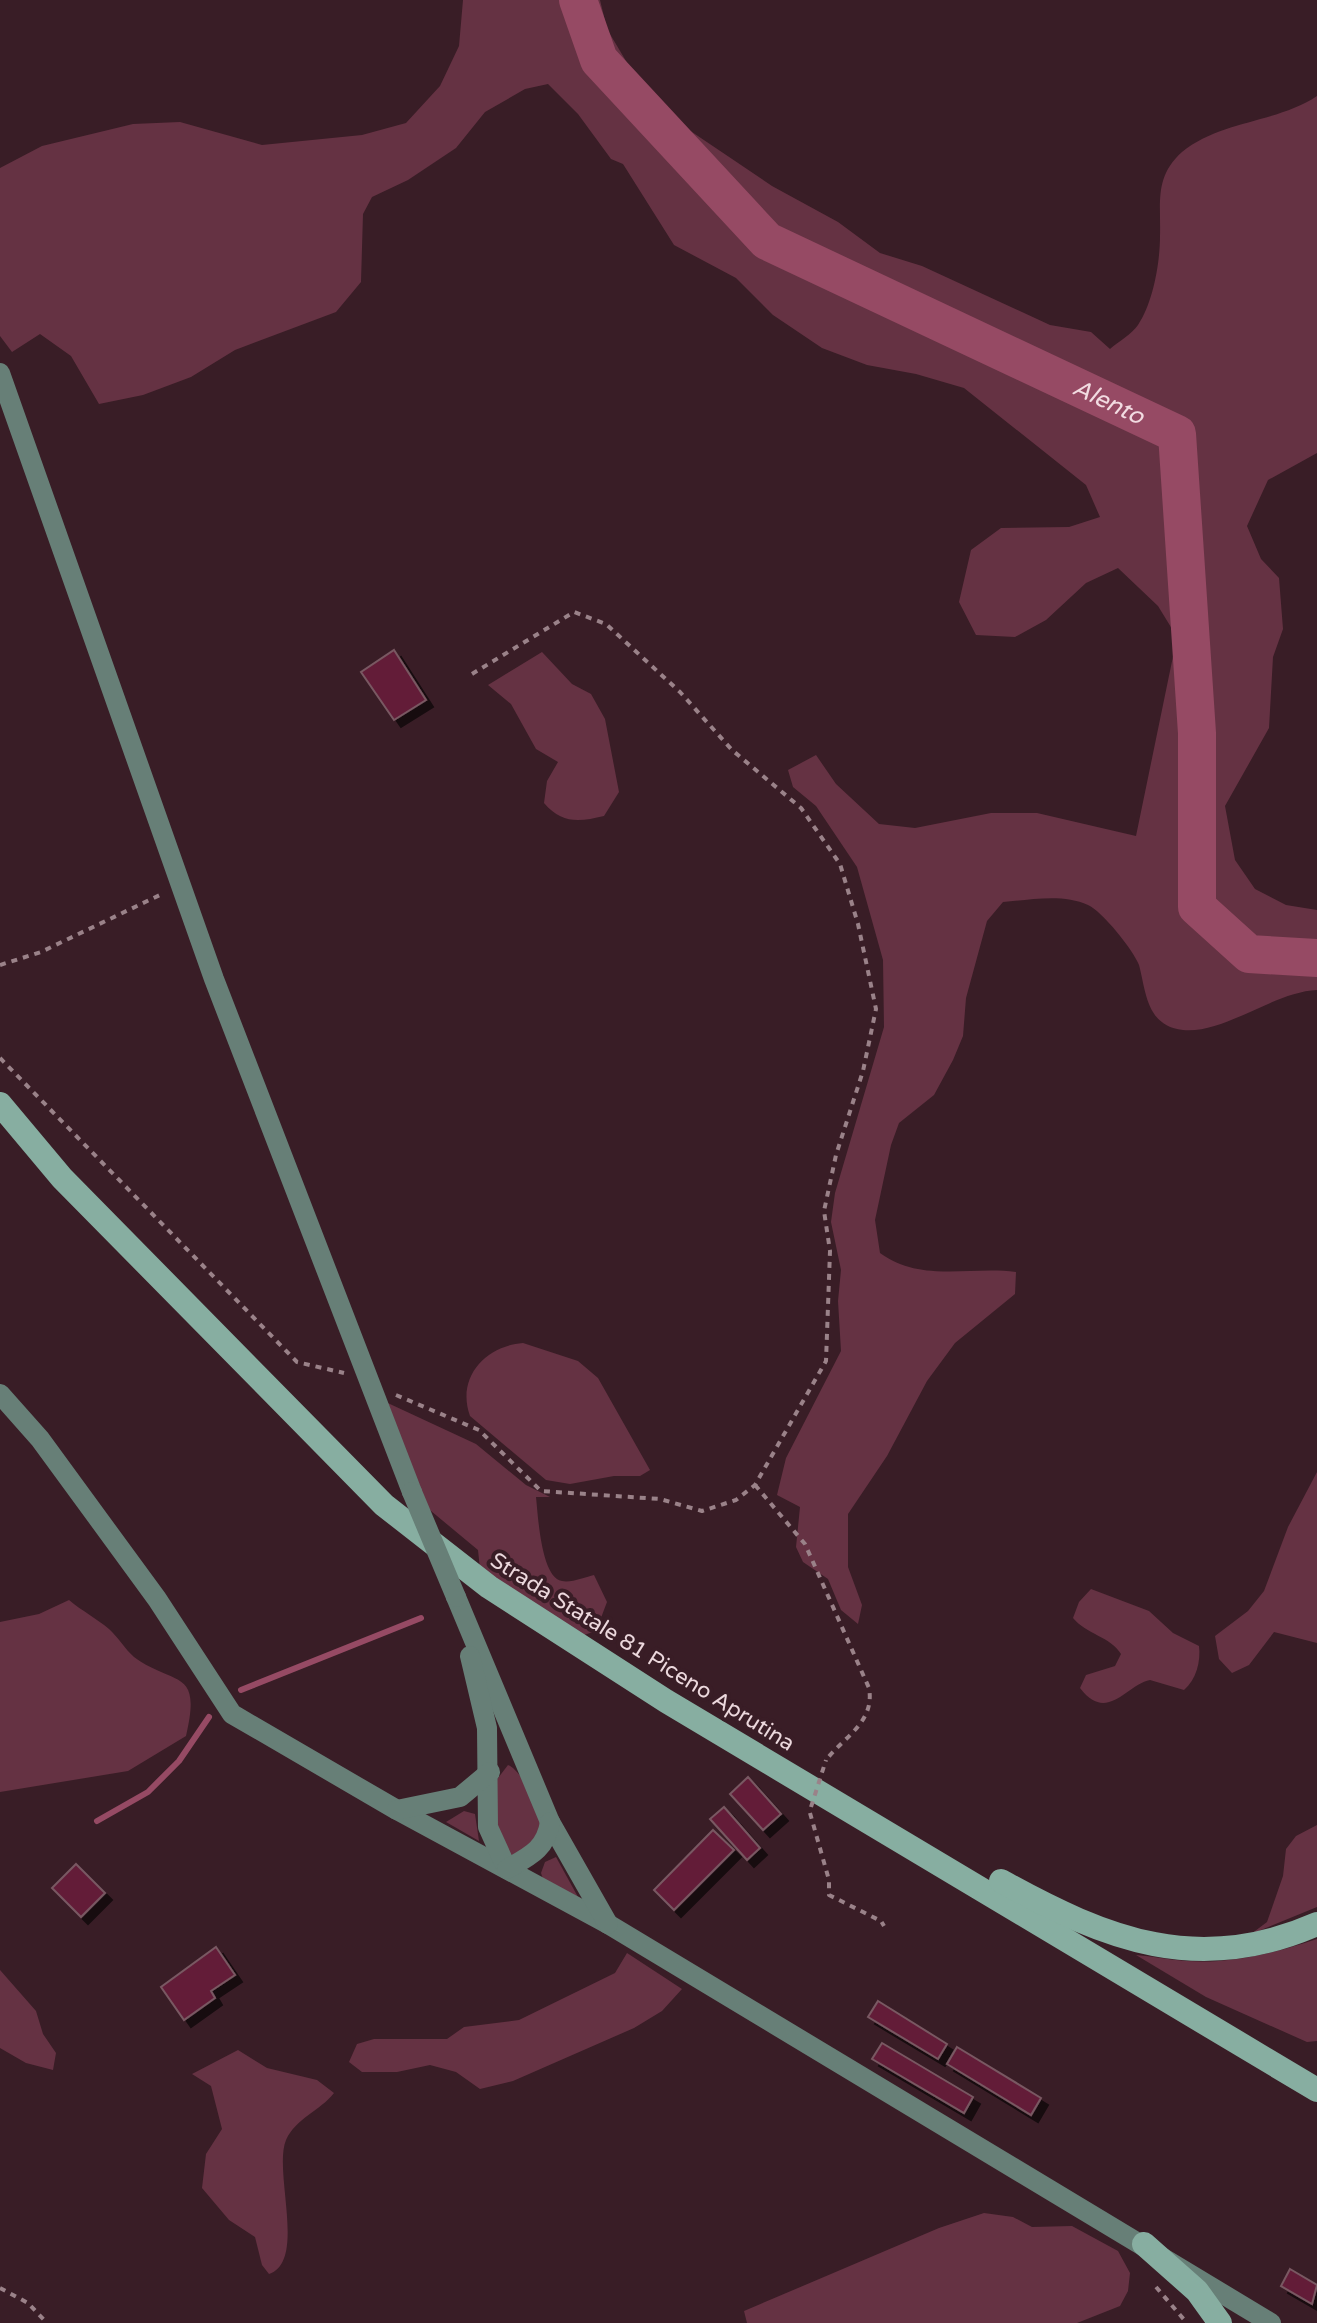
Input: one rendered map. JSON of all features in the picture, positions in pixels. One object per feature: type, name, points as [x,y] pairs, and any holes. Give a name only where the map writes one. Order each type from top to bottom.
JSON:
[{"type":"highway","name":"Strada Statale 81 Piceno Aprutina","points":[[0,1104],[62,1178],[384,1505],[489,1587],[666,1701],[1317,2090]]},
{"type":"highway","points":[[895,1836],[932,1842],[1078,1922],[1132,1940],[1175,1948],[1222,1949],[1254,1945],[1317,1924]]},
{"type":"highway","points":[[1144,2244],[1197,2291],[1220,2323]]},
{"type":"street","points":[[0,373],[180,884],[365,1378],[550,1822],[608,1924]]},
{"type":"street","points":[[0,1394],[40,1439],[157,1599],[232,1714],[397,1810],[608,1924],[1271,2323]]},
{"type":"street","points":[[456,1597],[487,1728],[490,1772],[485,1800],[488,1827],[507,1869]]},
{"type":"street","points":[[397,1810],[460,1797],[490,1772]]},
{"type":"street","points":[[507,1869],[539,1850],[547,1839],[550,1822]]},
{"type":"path","points":[[0,1058],[297,1362],[365,1378],[404,1400],[479,1430],[541,1491],[660,1499],[702,1511],[736,1500],[755,1485],[826,1361],[830,1251],[824,1211],[836,1155],[863,1071],[876,1009],[858,924],[840,864],[801,808],[732,750],[680,692],[606,624],[574,612],[467,677]]},
{"type":"path","points":[[0,965],[41,952],[180,884]]},
{"type":"path","points":[[755,1485],[805,1544],[869,1688],[872,1704],[863,1722],[826,1760],[811,1807]]},
{"type":"path","points":[[810,1816],[829,1880],[829,1895],[872,1915],[884,1926]]},
{"type":"path","points":[[0,2288],[28,2303],[47,2323]]},
{"type":"shaded area","points":[[463,0],[600,0],[607,29],[642,88],[689,130],[772,186],[838,222],[880,253],[922,266],[1050,325],[1091,332],[1110,349],[1129,335],[1148,306],[1159,258],[1161,191],[1173,161],[1197,142],[1214,134],[1285,112],[1317,96],[1317,453],[1268,480],[1247,526],[1261,559],[1279,578],[1283,629],[1273,657],[1269,728],[1225,806],[1235,860],[1255,889],[1286,905],[1317,910],[1317,990],[1283,998],[1215,1026],[1183,1030],[1171,1027],[1155,1015],[1146,996],[1136,959],[1109,923],[1088,905],[1057,898],[1003,902],[987,921],[966,998],[963,1036],[934,1095],[899,1123],[891,1145],[875,1220],[880,1253],[896,1262],[929,1271],[1016,1272],[1015,1294],[955,1343],[927,1381],[887,1456],[848,1514],[848,1567],[862,1605],[858,1624],[841,1610],[828,1579],[803,1562],[796,1547],[800,1507],[777,1495],[786,1458],[841,1351],[838,1301],[841,1270],[831,1222],[835,1193],[884,1027],[883,960],[857,867],[816,806],[793,787],[788,770],[816,755],[836,784],[879,824],[915,828],[991,813],[1037,813],[1136,836],[1177,637],[1158,606],[1118,568],[1086,583],[1046,620],[1015,637],[976,635],[959,602],[971,550],[1001,528],[1069,527],[1100,517],[1086,485],[964,388],[916,374],[867,365],[822,348],[773,315],[736,278],[674,245],[623,164],[611,159],[578,114],[548,84],[525,89],[485,112],[456,148],[408,180],[372,197],[363,214],[361,282],[336,312],[235,350],[191,377],[143,395],[99,404],[71,356],[40,334],[12,352],[0,336],[0,168],[42,146],[133,124],[180,122],[262,145],[362,135],[406,123],[440,86],[459,46]]},
{"type":"shaded area","points":[[542,652],[572,684],[591,694],[605,719],[619,792],[604,816],[571,820],[557,815],[544,803],[547,781],[558,762],[536,749],[511,704],[488,685]]},
{"type":"shaded area","points":[[523,1343],[578,1361],[598,1378],[650,1470],[640,1476],[614,1476],[570,1484],[546,1480],[470,1416],[467,1389],[477,1366],[497,1350]]},
{"type":"shaded area","points":[[377,1398],[476,1444],[526,1485],[550,1497],[536,1497],[545,1558],[549,1569],[562,1581],[594,1575],[607,1602],[596,1631],[581,1636],[480,1569],[478,1550],[419,1501]]},
{"type":"shaded area","points":[[1317,1472],[1317,1643],[1274,1632],[1249,1665],[1232,1673],[1219,1659],[1215,1636],[1248,1611],[1264,1591],[1288,1527]]},
{"type":"shaded area","points":[[1091,1589],[1149,1611],[1173,1633],[1199,1646],[1197,1670],[1184,1690],[1150,1680],[1116,1699],[1099,1702],[1080,1688],[1086,1675],[1115,1666],[1121,1654],[1111,1643],[1073,1618],[1079,1602]]},
{"type":"shaded area","points":[[69,1600],[109,1629],[134,1657],[181,1682],[190,1699],[186,1736],[128,1771],[0,1792],[0,1622],[39,1614]]},
{"type":"shaded area","points":[[508,1765],[529,1789],[541,1820],[537,1840],[511,1858],[496,1834],[495,1782]]},
{"type":"shaded area","points":[[464,1811],[475,1814],[479,1841],[446,1822]]},
{"type":"shaded area","points":[[1317,1825],[1317,1907],[1251,1934],[1267,1922],[1283,1876],[1286,1849],[1296,1836]]},
{"type":"shaded area","points":[[556,1857],[578,1897],[543,1879],[541,1873],[545,1862]]},
{"type":"shaded area","points":[[1317,1939],[1317,2041],[1307,2042],[1206,1997],[1136,1955],[1186,1961],[1220,1961],[1269,1953]]},
{"type":"shaded area","points":[[627,1953],[682,1989],[662,2011],[634,2028],[513,2081],[480,2089],[456,2072],[430,2065],[397,2072],[362,2072],[349,2062],[357,2044],[374,2039],[447,2039],[464,2027],[519,2020],[615,1973]]},
{"type":"shaded area","points":[[0,1970],[36,2011],[43,2034],[56,2053],[53,2070],[26,2063],[0,2048]]},
{"type":"shaded area","points":[[238,2050],[267,2068],[317,2080],[334,2093],[302,2120],[286,2140],[283,2173],[288,2234],[286,2252],[280,2266],[269,2274],[262,2265],[255,2237],[229,2220],[202,2188],[206,2154],[222,2129],[211,2086],[192,2074]]},
{"type":"shaded area","points":[[984,2213],[1013,2217],[1032,2227],[1072,2226],[1118,2251],[1130,2273],[1128,2291],[1120,2306],[1077,2323],[747,2323],[744,2311],[939,2228]]},
{"type":"building","points":[[394,650],[426,700],[394,720],[361,672]]},
{"type":"building","points":[[748,1777],[781,1814],[763,1830],[730,1794]]},
{"type":"building","points":[[724,1807],[760,1848],[747,1860],[710,1819]]},
{"type":"building","points":[[713,1830],[734,1850],[674,1910],[654,1890]]},
{"type":"building","points":[[76,1864],[105,1893],[81,1917],[52,1888]]},
{"type":"building","points":[[216,1947],[235,1975],[211,1991],[215,1998],[184,2020],[161,1987]]},
{"type":"building","points":[[878,2001],[947,2044],[938,2059],[868,2017]]},
{"type":"building","points":[[882,2043],[973,2097],[964,2113],[872,2059]]},
{"type":"building","points":[[957,2047],[1041,2098],[1031,2115],[947,2064]]},
{"type":"building","points":[[1290,2269],[1317,2285],[1312,2304],[1281,2286]]},
{"type":"waterway","name":"Alento","points":[[578,0],[599,60],[767,241],[1177,434],[1197,733],[1197,907],[1249,954],[1317,958]]},
{"type":"waterway","points":[[241,1690],[421,1618]]},
{"type":"waterway","points":[[97,1821],[148,1792],[179,1761],[209,1717]]}]
